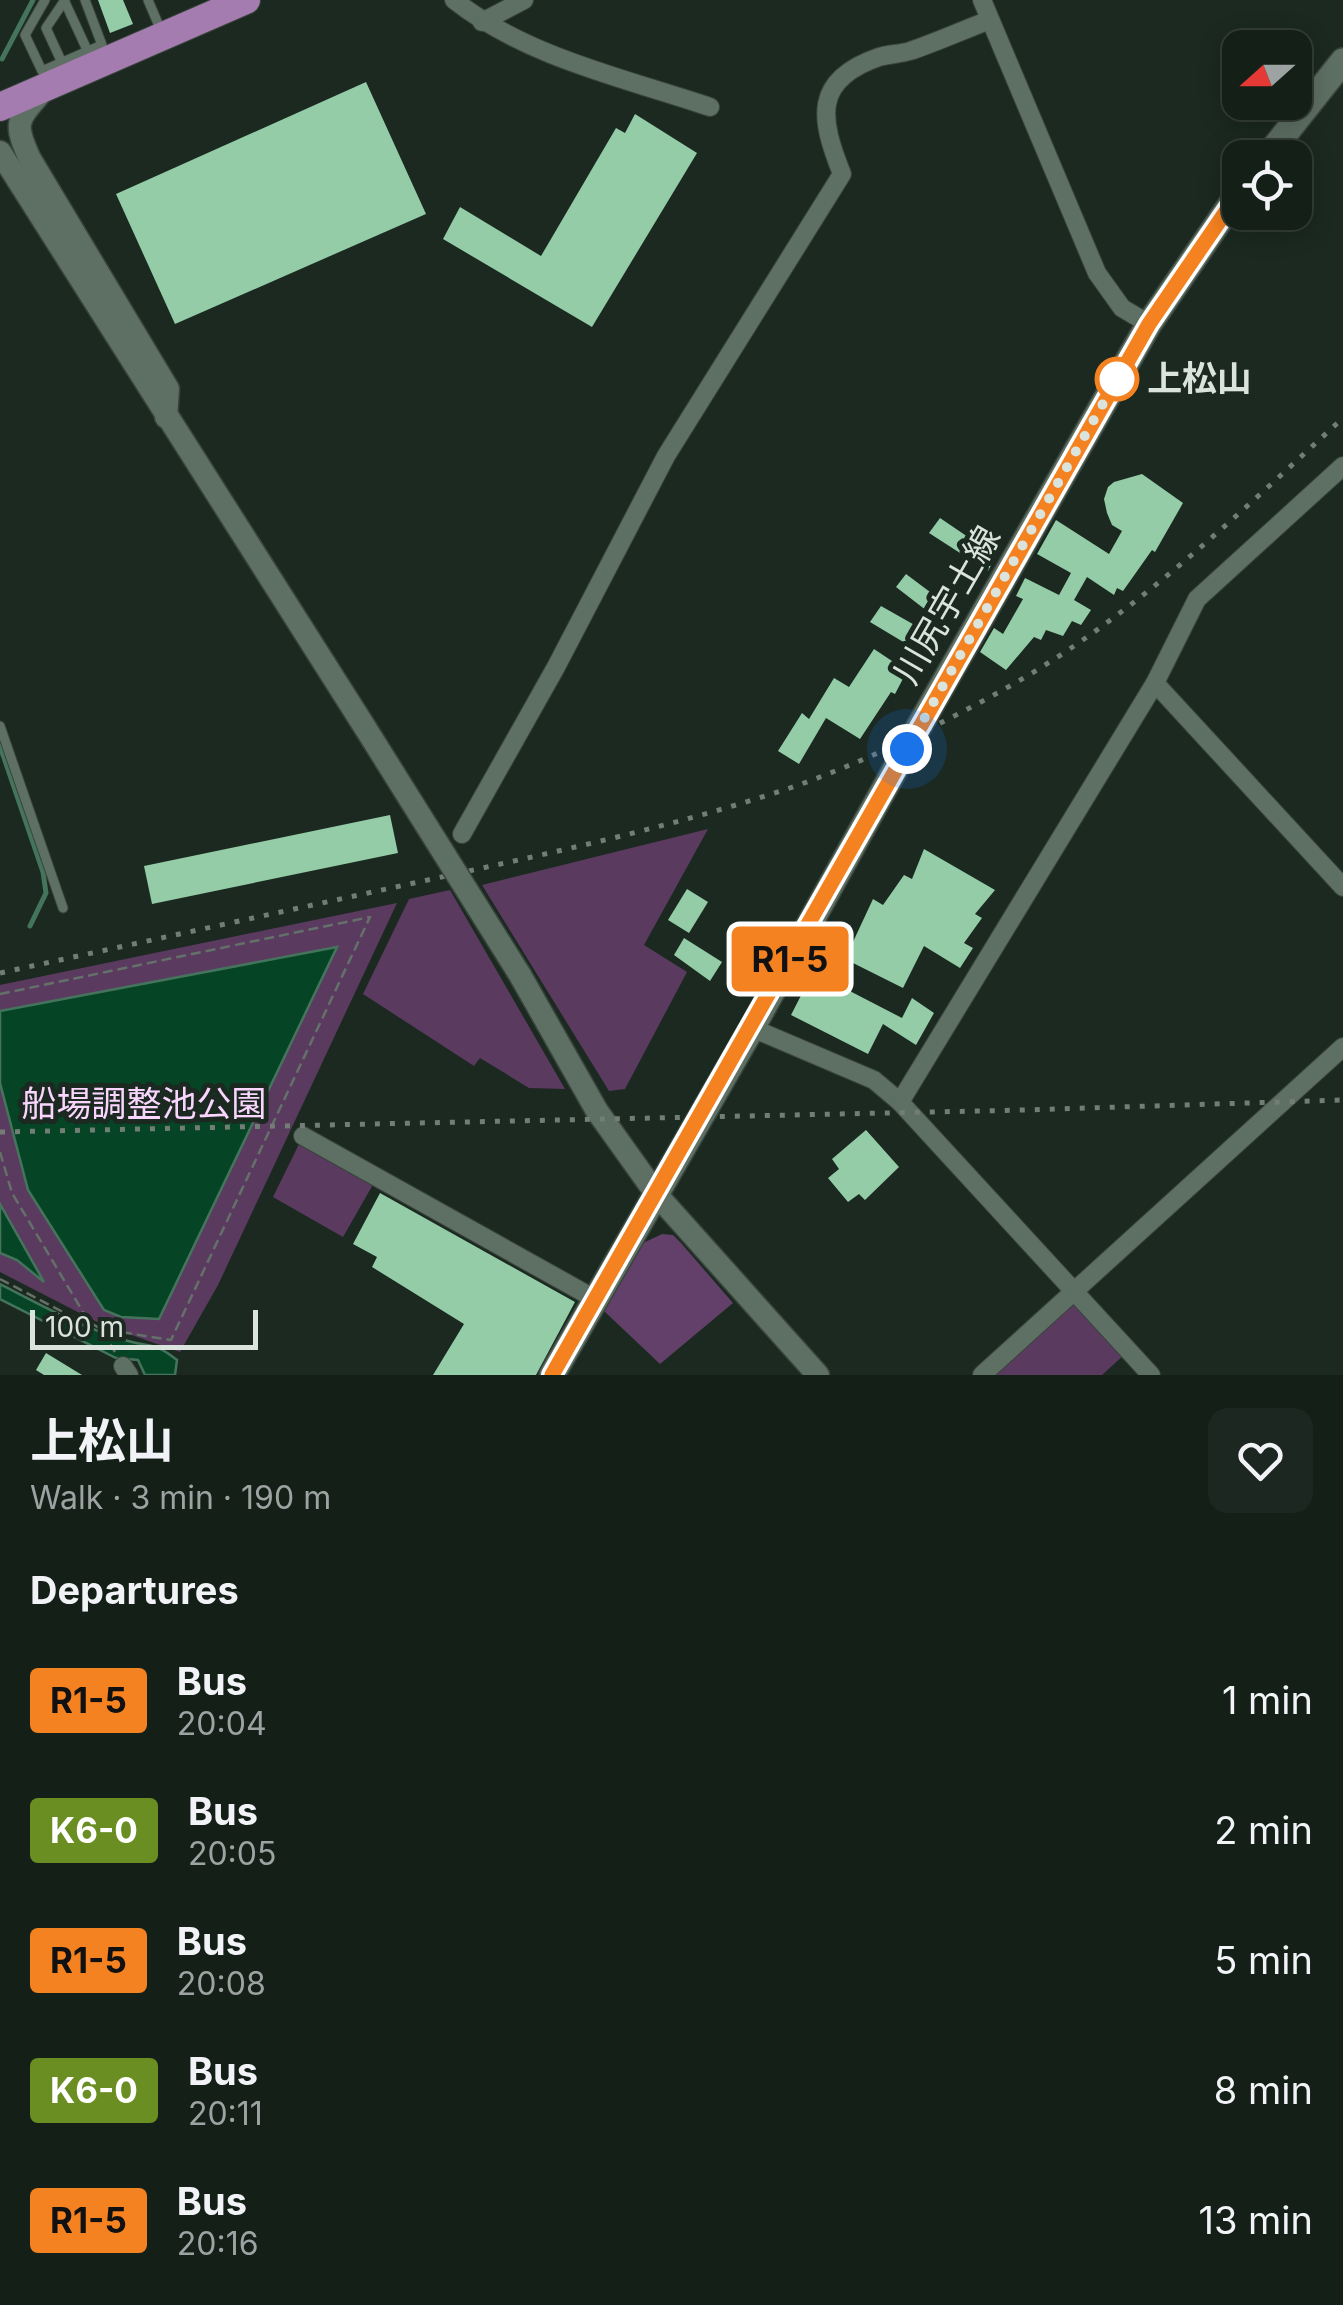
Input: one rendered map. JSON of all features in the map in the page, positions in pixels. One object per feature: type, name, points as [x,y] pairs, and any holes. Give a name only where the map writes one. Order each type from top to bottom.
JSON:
[{"type":"main road","points":[[4,95],[70,76],[227,4]]},
{"type":"main road","points":[[1280,140],[1343,60]]},
{"type":"main road","name":"川尻宇土線","points":[[552,1375],[1149,324],[1222,217]]},
{"type":"street","points":[[454,0],[482,22],[522,43],[710,107]]},
{"type":"street","points":[[482,22],[524,0]]},
{"type":"street","points":[[982,0],[1097,273],[1122,308],[1149,324]]},
{"type":"street","points":[[462,834],[556,667],[666,456],[842,174],[829,142],[824,114],[828,92],[842,76],[879,57],[908,51],[990,20]]},
{"type":"street","points":[[70,76],[22,115],[18,134],[168,389],[166,416]]},
{"type":"street","points":[[0,152],[8,178],[143,380],[520,975],[596,1112],[656,1195],[818,1375]]},
{"type":"street","points":[[900,1102],[1155,682],[1198,599],[1343,466]]},
{"type":"street","points":[[1155,682],[1343,887]]},
{"type":"street","points":[[752,1028],[874,1080],[900,1102],[1150,1375]]},
{"type":"street","points":[[982,1375],[1343,1047]]},
{"type":"street","points":[[304,1136],[595,1299]]},
{"type":"lane","points":[[45,0],[25,34],[42,71],[102,45],[85,0]]},
{"type":"lane","points":[[65,0],[46,28],[70,76]]},
{"type":"lane","points":[[65,0],[70,76]]},
{"type":"lane","points":[[141,1],[163,36]]},
{"type":"lane","points":[[0,726],[62,908]]},
{"type":"path","points":[[0,994],[370,917],[172,1340],[101,1329],[89,1322],[12,1193],[0,1152]]},
{"type":"path","points":[[0,1279],[82,1322],[89,1322]]},
{"type":"path","points":[[101,1329],[126,1371]]},
{"type":"green space","points":[[708,829],[644,945],[687,972],[625,1089],[609,1091],[482,885]]},
{"type":"green space","points":[[450,890],[565,1089],[529,1088],[480,1058],[474,1066],[363,994],[409,899]]},
{"type":"green space","name":"船場調整池公園","points":[[397,903],[218,1285],[180,1352],[103,1325],[0,1272],[0,985]]},
{"type":"green space","points":[[301,1140],[375,1181],[343,1237],[273,1197]]},
{"type":"green space","points":[[1075,1302],[1124,1355],[1102,1375],[991,1375]]},
{"type":"shaded area","name":"船場調整池公園","points":[[337,947],[159,1319],[121,1317],[104,1310],[28,1190],[0,1083],[0,1011]]},
{"type":"shaded area","points":[[0,1204],[44,1282],[17,1260],[0,1253]]},
{"type":"shaded area","points":[[662,1234],[673,1235],[733,1303],[660,1364],[604,1311],[643,1243]]},
{"type":"shaded area","points":[[0,1284],[95,1330],[163,1350],[177,1360],[175,1375],[145,1375],[138,1360],[116,1358],[0,1299]]},
{"type":"building","points":[[98,0],[123,0],[133,24],[110,33]]},
{"type":"building","points":[[366,82],[426,214],[175,324],[116,194]]},
{"type":"building","points":[[635,114],[697,153],[592,327],[443,239],[460,207],[541,256],[616,128],[625,133]]},
{"type":"building","points":[[1142,474],[1183,503],[1155,552],[1152,550],[1123,591],[1117,588],[1114,595],[1087,577],[1074,600],[1091,610],[1081,625],[1072,621],[1063,636],[1046,630],[1041,640],[1034,637],[1006,670],[980,652],[994,628],[1003,634],[1023,599],[1016,596],[1025,578],[1059,595],[1071,573],[1037,554],[1056,520],[1109,554],[1122,531],[1112,525],[1107,513],[1104,499],[1108,487]]},
{"type":"building","points":[[940,518],[996,556],[988,571],[929,533]]},
{"type":"building","points":[[906,574],[950,607],[940,621],[896,587]]},
{"type":"building","points":[[881,606],[934,636],[925,655],[870,622]]},
{"type":"building","points":[[874,649],[907,671],[895,694],[891,692],[860,739],[826,718],[799,764],[778,751],[802,713],[809,719],[834,678],[849,687]]},
{"type":"building","points":[[390,815],[398,853],[152,904],[144,866]]},
{"type":"building","points":[[924,849],[995,890],[975,914],[982,918],[964,943],[973,948],[960,968],[924,946],[903,988],[845,959],[873,899],[883,905],[904,875],[912,879]]},
{"type":"building","points":[[687,889],[708,902],[689,933],[668,920]]},
{"type":"building","points":[[684,938],[722,962],[710,981],[674,955]]},
{"type":"building","points":[[813,972],[902,1018],[912,998],[934,1013],[916,1045],[883,1024],[868,1054],[791,1015]]},
{"type":"building","points":[[866,1130],[899,1167],[865,1200],[859,1194],[848,1202],[828,1178],[839,1169],[832,1159]]},
{"type":"building","points":[[380,1193],[575,1302],[536,1375],[433,1375],[464,1324],[372,1267],[377,1257],[353,1244]]},
{"type":"building","points":[[46,1353],[82,1375],[44,1375],[36,1370]]},
{"type":"waterway","points":[[2,59],[33,0]]},
{"type":"waterway","points":[[0,746],[43,872],[46,893],[30,926]]},
{"type":"railway","points":[[0,973],[599,841],[736,805],[837,770],[975,705],[1094,632],[1180,565],[1343,418]]},
{"type":"railway","points":[[0,1132],[1343,1100]]},
{"type":"bus line","name":"R1-5","points":[[552,1375],[1149,324],[1222,215]]},
{"type":"place","name":"上松山","points":[[1117,379]]},
{"type":"route","points":[[907,749],[1117,379]]}]
